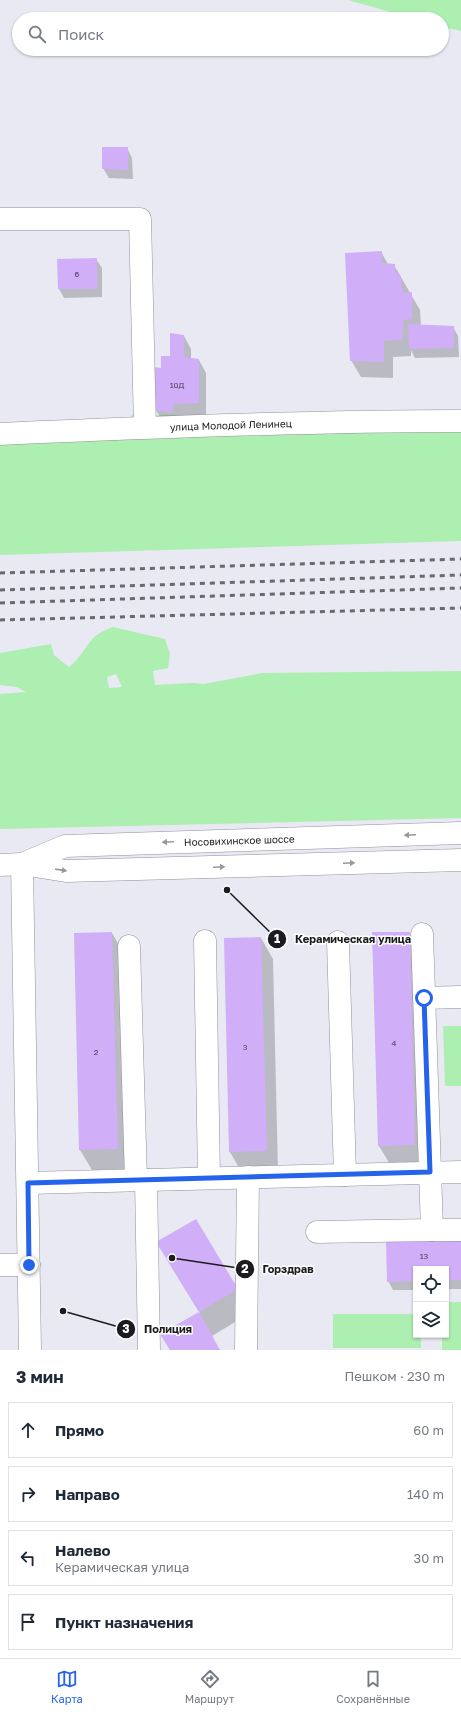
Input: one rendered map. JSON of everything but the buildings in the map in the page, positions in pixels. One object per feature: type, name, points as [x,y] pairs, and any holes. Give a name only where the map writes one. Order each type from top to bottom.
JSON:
[{"type":"main road","points":[[0,219],[140,219],[144,427]]},
{"type":"main road","name":"улица Молодой Ленинец","points":[[0,434],[144,427],[339,421],[461,421]]},
{"type":"main road","name":"Носовихинское шоссе","points":[[22,864],[65,846],[461,834]]},
{"type":"main road","name":"Носовихинское шоссе","points":[[0,865],[22,864],[66,871],[461,860]]},
{"type":"main road","points":[[22,864],[30,1350]]},
{"type":"main road","points":[[422,934],[432,1230]]},
{"type":"main road","points":[[204,941],[209,1178]]},
{"type":"main road","points":[[338,942],[345,1175]]},
{"type":"main road","points":[[129,946],[149,1350]]},
{"type":"main road","points":[[424,998],[461,997]]},
{"type":"main road","points":[[28,1183],[461,1172]]},
{"type":"main road","points":[[246,1350],[248,1177]]},
{"type":"main road","points":[[317,1232],[461,1230]]},
{"type":"main road","points":[[0,1265],[29,1265]]},
{"type":"green space","points":[[348,0],[461,0],[461,31],[449,28],[449,12],[390,12]]},
{"type":"green space","points":[[136,409],[156,415],[344,414],[461,411],[461,541],[0,555],[0,425],[130,418]]},
{"type":"green space","points":[[113,627],[165,639],[170,654],[168,668],[153,671],[155,685],[193,683],[204,684],[262,673],[461,671],[461,818],[0,829],[0,694],[26,692],[17,687],[0,685],[0,653],[51,644],[54,655],[69,667],[81,655],[88,644],[97,635]],"holes":[[[116,674],[122,687],[109,688],[107,677]]]},
{"type":"green space","points":[[443,1026],[461,1026],[461,1086],[445,1086]]},
{"type":"green space","points":[[449,1302],[461,1302],[461,1350],[442,1350],[442,1338],[449,1338]]},
{"type":"green space","points":[[333,1314],[413,1314],[413,1338],[421,1338],[421,1348],[333,1348]]},
{"type":"railway","points":[[0,573],[461,559]]},
{"type":"railway","points":[[0,590],[461,575]]},
{"type":"railway","points":[[0,603],[461,588]]},
{"type":"railway","points":[[0,620],[461,608]]},
{"type":"place","name":"Керамическая улица","points":[[227,890]]},
{"type":"place","name":"Горздрав","points":[[172,1258]]},
{"type":"place","name":"Полиция","points":[[63,1311]]},
{"type":"route","points":[[29,1265],[28,1183],[430,1172],[424,998]]}]
